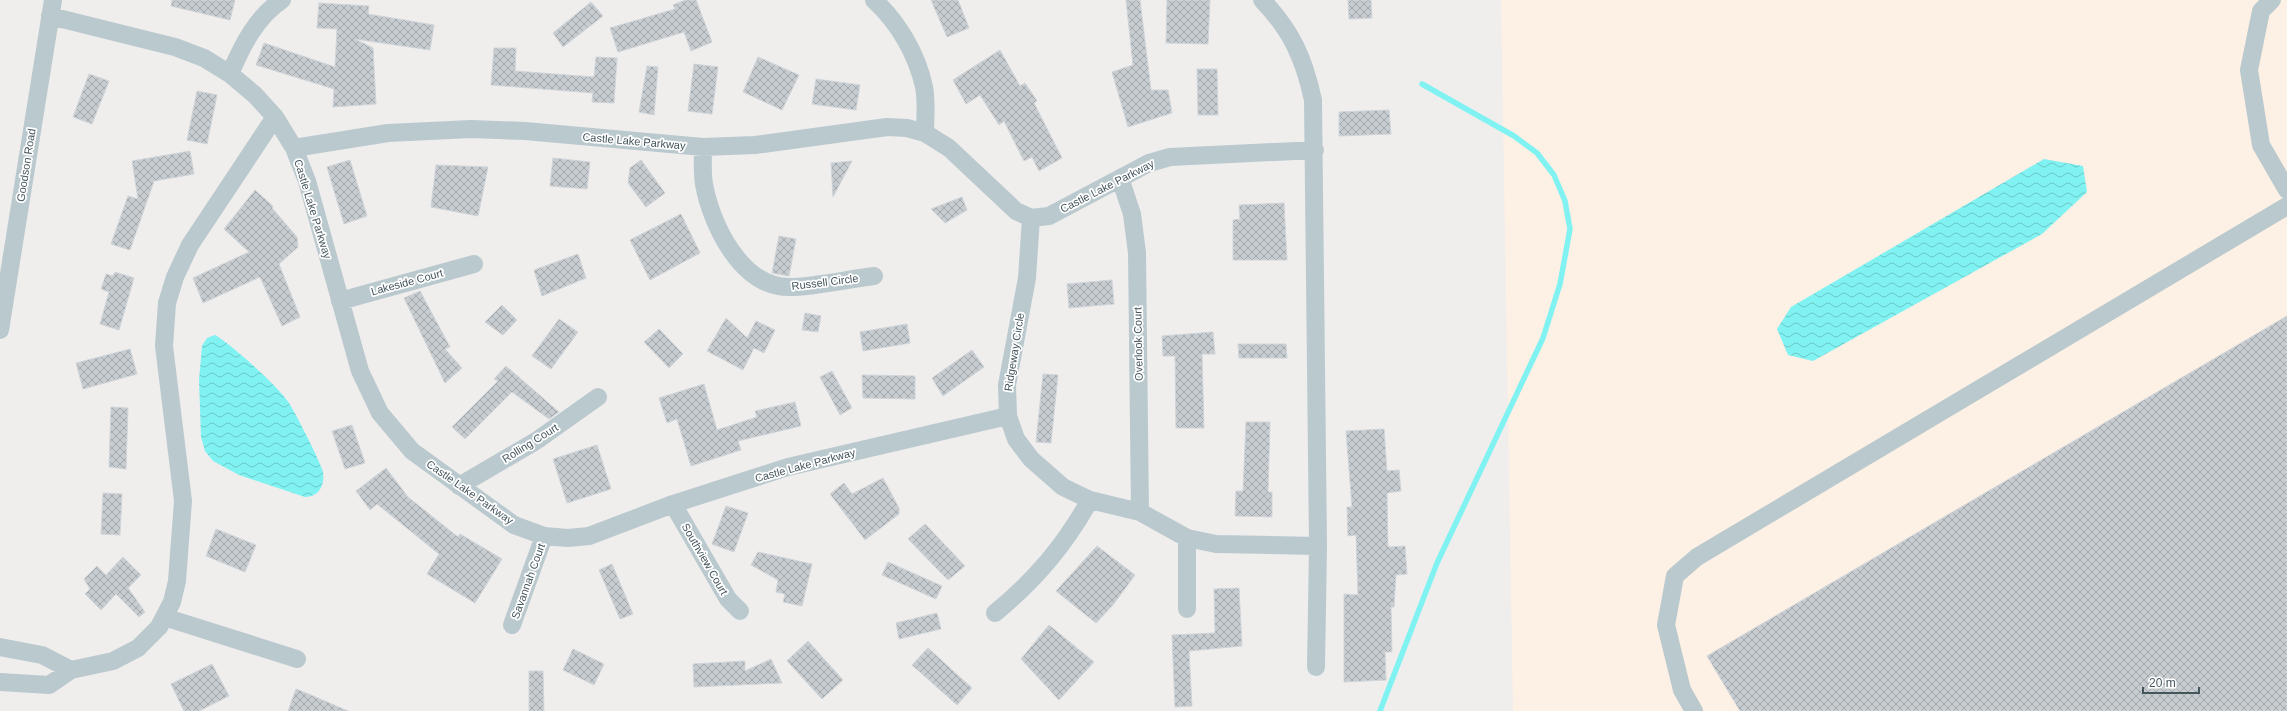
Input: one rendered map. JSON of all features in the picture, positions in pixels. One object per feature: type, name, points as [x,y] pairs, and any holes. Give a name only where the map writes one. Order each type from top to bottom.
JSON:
[{"type":"street","points":[[230,74],[243,44],[257,24],[282,0]]},
{"type":"street","points":[[874,0],[909,44],[924,87],[925,133]]},
{"type":"street","points":[[2272,0],[2261,11],[2249,70],[2261,145],[2287,190]]},
{"type":"street","points":[[1272,3],[1293,39],[1306,69],[1313,100],[1315,150],[1318,546],[1316,667]]},
{"type":"street","name":"Castle Lake Parkway","points":[[52,8],[175,46],[204,58],[230,74],[255,95],[274,117],[294,148],[307,181],[360,371],[380,413],[412,451],[514,525],[544,536],[568,538],[589,536],[673,504],[788,467],[1008,416]]},
{"type":"street","name":"Goodson Road","points":[[0,330],[52,8]]},
{"type":"street","points":[[0,682],[49,685],[71,670],[113,661],[138,648],[159,627],[172,602],[177,581],[183,501],[164,346],[167,303],[175,277],[190,245],[274,117]]},
{"type":"street","name":"Castle Lake Parkway","points":[[294,148],[388,133],[471,129],[525,131],[703,147],[755,145],[887,127],[907,128],[925,133],[949,148],[1016,211],[1032,218],[1049,216],[1149,163],[1170,157],[1315,150]]},
{"type":"street","name":"Russell Circle","points":[[703,147],[703,183],[712,217],[729,248],[753,274],[771,284],[788,287],[874,276]]},
{"type":"street","name":"Overlook Court","points":[[1120,178],[1132,214],[1138,252],[1140,512]]},
{"type":"street","points":[[1694,711],[1682,690],[1666,625],[1675,576],[1691,562],[2287,206]]},
{"type":"street","name":"Ridgeway Circle","points":[[1032,218],[1027,278],[1007,385],[1008,416],[1016,438],[1031,459],[1063,487],[1090,500],[1140,512],[1187,538],[1216,544],[1318,546]]},
{"type":"street","name":"Lakeside Court","points":[[340,301],[474,264]]},
{"type":"street","name":"Rolling Court","points":[[459,486],[536,441],[598,397]]},
{"type":"street","points":[[995,613],[1046,565],[1072,532],[1090,500]]},
{"type":"street","name":"Southview Court","points":[[673,504],[728,599],[740,610]]},
{"type":"street","name":"Savannah Court","points":[[512,625],[544,536]]},
{"type":"street","points":[[1187,538],[1187,609]]},
{"type":"street","points":[[164,617],[297,659]]},
{"type":"street","points":[[0,647],[42,655],[71,670]]},
{"type":"shaded area","points":[[1501,0],[2287,0],[2287,711],[1513,711]]},
{"type":"water","points":[[2044,159],[2083,166],[2087,192],[2042,234],[1813,361],[1788,355],[1777,329],[1791,307]]},
{"type":"water","points":[[215,335],[254,366],[289,403],[308,438],[323,472],[322,486],[314,495],[305,497],[239,475],[213,461],[205,451],[201,437],[199,380],[202,346],[207,338]]},
{"type":"building","points":[[172,0],[235,0],[230,20],[171,6]]},
{"type":"building","points":[[685,0],[696,0],[712,42],[691,51],[684,32],[618,52],[610,28],[675,9],[673,5]]},
{"type":"building","points":[[931,0],[958,0],[969,28],[947,37]]},
{"type":"building","points":[[1126,0],[1140,0],[1151,90],[1168,90],[1172,113],[1128,127],[1112,72],[1133,65]]},
{"type":"building","points":[[1167,0],[1210,0],[1208,44],[1166,43]]},
{"type":"building","points":[[1348,0],[1371,0],[1372,18],[1349,19]]},
{"type":"building","points":[[591,2],[603,16],[563,47],[553,33]]},
{"type":"building","points":[[319,3],[369,6],[368,14],[434,25],[430,50],[355,39],[373,48],[376,104],[333,107],[334,89],[256,65],[264,43],[335,67],[337,29],[317,28]]},
{"type":"building","points":[[494,48],[516,48],[515,71],[594,77],[596,57],[617,58],[614,103],[592,102],[593,93],[491,85]]},
{"type":"building","points":[[1000,50],[1020,86],[1025,83],[1037,101],[1034,103],[1062,158],[1039,171],[1032,157],[1024,161],[1004,121],[999,125],[980,95],[966,104],[953,80]]},
{"type":"building","points":[[758,57],[799,75],[782,110],[743,92]]},
{"type":"building","points":[[694,64],[718,67],[712,114],[688,111]]},
{"type":"building","points":[[647,66],[658,67],[654,115],[639,112]]},
{"type":"building","points":[[1197,69],[1217,69],[1218,115],[1198,115]]},
{"type":"building","points":[[89,74],[109,81],[92,124],[73,117]]},
{"type":"building","points":[[816,79],[860,85],[856,110],[812,104]]},
{"type":"building","points":[[197,91],[217,95],[207,144],[187,140]]},
{"type":"building","points":[[1389,110],[1391,134],[1339,136],[1339,112]]},
{"type":"building","points":[[190,151],[194,174],[154,181],[130,250],[111,244],[128,196],[138,199],[132,161]]},
{"type":"building","points":[[553,158],[590,162],[587,189],[550,186]]},
{"type":"building","points":[[350,160],[367,216],[344,224],[327,167]]},
{"type":"building","points":[[641,160],[665,193],[646,207],[628,183],[630,168]]},
{"type":"building","points":[[852,161],[833,197],[831,163]]},
{"type":"building","points":[[436,165],[488,167],[478,216],[431,207]]},
{"type":"building","points":[[255,190],[273,206],[272,208],[297,237],[298,247],[279,264],[300,317],[282,326],[260,277],[203,303],[193,278],[249,252],[224,229]]},
{"type":"building","points":[[962,197],[967,210],[945,223],[931,209]]},
{"type":"building","points":[[1284,203],[1287,260],[1233,260],[1233,220],[1240,219],[1239,205]]},
{"type":"building","points":[[681,214],[700,253],[650,280],[630,240]]},
{"type":"building","points":[[779,236],[796,239],[789,276],[772,273]]},
{"type":"building","points":[[578,254],[586,278],[542,296],[534,270]]},
{"type":"building","points":[[115,272],[134,278],[119,330],[100,324],[109,292],[101,289],[106,274],[113,276]]},
{"type":"building","points":[[1112,280],[1114,304],[1069,308],[1067,284]]},
{"type":"building","points":[[420,291],[450,347],[445,349],[462,368],[445,383],[404,298]]},
{"type":"building","points":[[502,305],[517,320],[503,335],[485,322]]},
{"type":"building","points":[[805,313],[821,316],[818,332],[802,330]]},
{"type":"building","points":[[2287,316],[2287,711],[1740,711],[1707,656]]},
{"type":"building","points":[[726,318],[747,338],[756,321],[775,330],[764,353],[754,348],[743,370],[707,351]]},
{"type":"building","points":[[559,319],[578,332],[551,369],[532,356]]},
{"type":"building","points":[[907,324],[910,343],[863,351],[860,332]]},
{"type":"building","points":[[659,329],[683,354],[669,368],[644,342]]},
{"type":"building","points":[[1213,332],[1215,354],[1202,354],[1204,428],[1176,428],[1175,356],[1163,356],[1162,336]]},
{"type":"building","points":[[1238,344],[1286,344],[1287,358],[1239,358]]},
{"type":"building","points":[[130,349],[137,374],[83,389],[76,363]]},
{"type":"building","points":[[972,350],[984,367],[943,396],[932,378]]},
{"type":"building","points":[[506,366],[559,412],[549,419],[512,392],[465,439],[452,427],[498,381],[494,379]]},
{"type":"building","points":[[832,371],[852,408],[840,415],[820,377]]},
{"type":"building","points":[[1043,374],[1058,375],[1051,443],[1036,442]]},
{"type":"building","points":[[862,375],[915,376],[915,399],[863,398]]},
{"type":"building","points":[[704,384],[717,430],[757,417],[755,411],[795,402],[801,426],[738,441],[741,450],[691,466],[677,419],[667,423],[659,398]]},
{"type":"building","points":[[111,407],[128,408],[126,469],[109,467]]},
{"type":"building","points":[[1246,422],[1270,422],[1268,492],[1272,492],[1272,517],[1235,516],[1236,491],[1243,491]]},
{"type":"building","points":[[352,425],[365,463],[345,469],[332,431]]},
{"type":"building","points":[[1384,429],[1387,471],[1399,470],[1401,491],[1387,493],[1388,547],[1405,546],[1407,574],[1396,575],[1394,607],[1391,607],[1392,652],[1385,652],[1386,680],[1344,682],[1344,594],[1358,595],[1356,535],[1348,536],[1347,507],[1352,507],[1346,431]]},
{"type":"building","points":[[597,445],[611,489],[567,503],[553,459]]},
{"type":"building","points":[[386,468],[408,497],[458,537],[460,534],[502,559],[475,603],[427,574],[439,554],[377,504],[370,510],[356,491]]},
{"type":"building","points":[[883,478],[899,508],[899,514],[865,540],[830,494],[844,483],[852,494]]},
{"type":"building","points":[[103,493],[122,494],[120,535],[101,534]]},
{"type":"building","points":[[726,506],[748,513],[734,552],[712,544]]},
{"type":"building","points":[[925,524],[965,566],[948,580],[908,539]]},
{"type":"building","points":[[216,529],[256,545],[245,572],[206,556]]},
{"type":"building","points":[[1097,546],[1135,575],[1113,605],[1096,623],[1056,591]]},
{"type":"building","points":[[758,552],[812,564],[802,606],[783,602],[785,594],[776,592],[778,580],[751,565]]},
{"type":"building","points":[[123,557],[141,575],[128,588],[145,612],[139,617],[116,594],[101,610],[85,594],[90,589],[84,579],[97,566],[106,575]]},
{"type":"building","points":[[888,562],[942,586],[936,599],[882,575]]},
{"type":"building","points":[[612,564],[633,614],[620,619],[599,570]]},
{"type":"building","points":[[1239,588],[1242,646],[1189,651],[1192,706],[1175,707],[1172,635],[1215,633],[1214,589]]},
{"type":"building","points":[[937,613],[941,629],[899,639],[896,623]]},
{"type":"building","points":[[1049,625],[1094,662],[1059,700],[1021,659]]},
{"type":"building","points":[[808,641],[843,680],[822,699],[787,661]]},
{"type":"building","points":[[928,648],[972,688],[957,705],[912,665]]},
{"type":"building","points":[[573,649],[604,664],[594,685],[563,670]]},
{"type":"building","points":[[771,659],[782,683],[694,687],[693,664],[745,661],[745,671]]},
{"type":"building","points":[[212,664],[229,696],[199,711],[184,711],[171,684]]},
{"type":"building","points":[[529,671],[543,671],[544,711],[529,711]]},
{"type":"building","points":[[296,689],[311,695],[348,711],[288,711]]},
{"type":"waterway","points":[[1380,711],[1437,563],[1543,338],[1560,284],[1570,229],[1565,201],[1554,175],[1537,153],[1514,136],[1422,84]]}]
